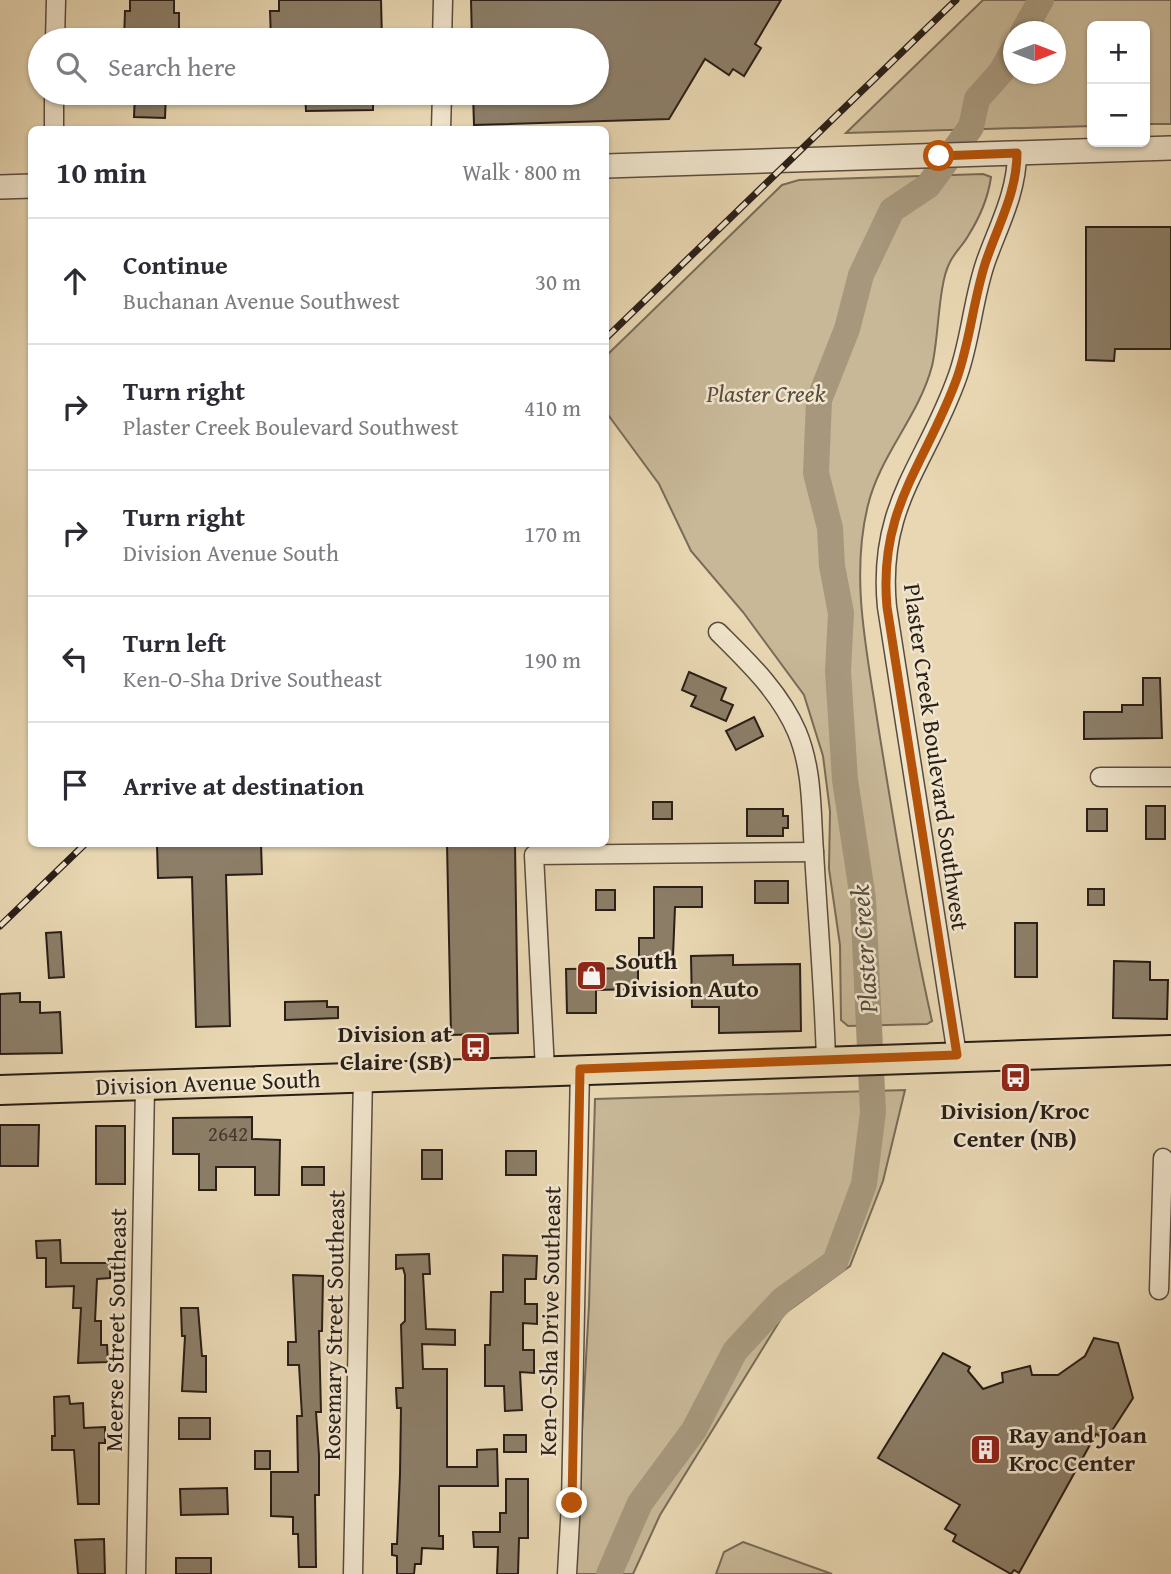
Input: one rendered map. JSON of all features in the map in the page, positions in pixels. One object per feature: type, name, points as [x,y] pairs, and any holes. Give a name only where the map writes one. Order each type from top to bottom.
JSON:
[{"type":"main road","name":"Division Avenue South","points":[[0,1090],[1171,1049]]},
{"type":"street","points":[[55,28],[56,0]]},
{"type":"street","points":[[442,28],[443,0]]},
{"type":"street","points":[[54,105],[54,126]]},
{"type":"street","points":[[441,126],[442,105]]},
{"type":"street","points":[[609,166],[1171,148]]},
{"type":"street","name":"Plaster Creek Boulevard Southwest","points":[[945,1056],[888,616],[885,567],[891,525],[902,492],[943,414],[962,361],[981,278],[1014,187],[1017,153]]},
{"type":"street","points":[[0,187],[28,186]]},
{"type":"street","points":[[718,632],[771,688],[796,730],[805,754],[811,790],[823,969],[837,1059]]},
{"type":"street","points":[[1100,776],[1171,777]]},
{"type":"street","points":[[545,1070],[534,855],[814,852]]},
{"type":"street","name":"Ken-O-Sha Drive Southeast","points":[[567,1574],[572,1503],[580,1069]]},
{"type":"street","name":"Rosemary Street Southeast","points":[[353,1574],[363,1076]]},
{"type":"street","name":"Meerse Street Southeast","points":[[136,1574],[145,1087]]},
{"type":"street","points":[[1159,1290],[1166,1263],[1163,1158]]},
{"type":"green space","points":[[983,0],[1171,0],[1171,124],[1150,124],[1150,21],[1087,21],[1087,126],[846,133]]},
{"type":"green space","name":"Plaster Creek","points":[[983,174],[991,177],[986,200],[976,222],[946,272],[932,366],[918,402],[874,487],[868,505],[860,559],[862,615],[869,670],[903,873],[932,1021],[927,1024],[848,1026],[841,1020],[840,945],[829,869],[830,811],[823,756],[804,695],[743,612],[691,551],[659,484],[609,416],[609,353],[782,185],[799,180]]},
{"type":"green space","points":[[905,1090],[883,1181],[850,1266],[784,1314],[660,1515],[633,1574],[574,1574],[589,1305],[595,1099]]},
{"type":"green space","points":[[743,1542],[832,1574],[716,1574],[724,1552]]},
{"type":"building","points":[[130,0],[174,0],[174,13],[179,13],[179,28],[124,28],[125,11],[130,11]]},
{"type":"building","points":[[279,0],[381,0],[382,28],[271,28],[270,11],[279,11]]},
{"type":"building","points":[[471,0],[781,0],[755,44],[761,48],[744,76],[733,69],[729,75],[705,59],[669,119],[474,125],[473,105],[609,105],[609,28],[472,28]]},
{"type":"building","points":[[134,105],[166,105],[165,118],[134,117]]},
{"type":"building","points":[[306,105],[373,105],[373,110],[306,111]]},
{"type":"building","points":[[1086,227],[1171,227],[1171,349],[1115,349],[1114,361],[1086,360]]},
{"type":"building","points":[[689,672],[726,688],[721,700],[733,705],[726,721],[691,706],[696,696],[682,690]]},
{"type":"building","points":[[1143,678],[1160,678],[1162,738],[1084,739],[1084,712],[1122,712],[1122,705],[1143,705]]},
{"type":"building","points":[[754,717],[763,736],[736,750],[726,731]]},
{"type":"building","points":[[653,802],[672,802],[672,819],[653,819]]},
{"type":"building","points":[[1146,806],[1165,806],[1165,839],[1146,839]]},
{"type":"building","points":[[747,809],[783,809],[783,816],[788,816],[788,828],[783,828],[783,836],[747,836]]},
{"type":"building","points":[[1087,809],[1107,809],[1107,831],[1087,831]]},
{"type":"building","points":[[157,847],[261,847],[262,874],[226,875],[230,1026],[196,1027],[192,877],[158,878]]},
{"type":"building","points":[[447,847],[515,847],[518,1033],[451,1035]]},
{"type":"building","points":[[755,881],[788,881],[788,903],[755,903]]},
{"type":"building","points":[[654,887],[702,887],[702,907],[675,907],[673,956],[639,956],[639,938],[654,938]]},
{"type":"building","points":[[1088,889],[1104,889],[1104,905],[1088,905]]},
{"type":"building","points":[[596,890],[615,890],[615,910],[596,910]]},
{"type":"building","points":[[1015,923],[1037,923],[1037,977],[1015,977]]},
{"type":"building","points":[[61,932],[64,977],[49,978],[46,933]]},
{"type":"building","points":[[733,955],[733,965],[800,964],[801,1031],[719,1033],[719,1007],[692,1007],[691,956]]},
{"type":"building","points":[[1114,961],[1150,962],[1150,980],[1168,980],[1167,1019],[1113,1018]]},
{"type":"building","points":[[638,968],[638,989],[596,990],[596,1013],[567,1013],[566,969]]},
{"type":"building","points":[[20,993],[20,1002],[40,1002],[40,1013],[60,1012],[62,1053],[0,1054],[0,994]]},
{"type":"building","points":[[327,1001],[327,1007],[338,1007],[338,1018],[285,1020],[285,1002]]},
{"type":"building","points":[[252,1117],[252,1139],[280,1140],[279,1195],[255,1195],[255,1167],[216,1167],[216,1190],[199,1190],[199,1154],[173,1154],[173,1118]]},
{"type":"building","points":[[0,1125],[39,1125],[38,1166],[0,1166]]},
{"type":"building","points":[[96,1126],[125,1126],[125,1184],[96,1184]]},
{"type":"building","points":[[422,1150],[442,1150],[442,1179],[422,1179]]},
{"type":"building","points":[[506,1151],[536,1151],[536,1175],[506,1175]]},
{"type":"building","points":[[302,1167],[324,1167],[324,1185],[302,1185]]},
{"type":"building","points":[[60,1240],[61,1263],[110,1263],[110,1278],[97,1279],[95,1321],[101,1321],[101,1345],[107,1345],[108,1362],[78,1363],[81,1308],[73,1308],[74,1286],[46,1287],[46,1258],[37,1258],[36,1241]]},
{"type":"building","points":[[429,1254],[430,1274],[423,1274],[426,1329],[455,1330],[455,1345],[422,1344],[423,1369],[447,1369],[447,1467],[477,1467],[477,1450],[497,1449],[498,1486],[439,1486],[439,1536],[443,1536],[443,1549],[422,1548],[421,1564],[415,1564],[414,1574],[397,1574],[397,1556],[392,1555],[392,1544],[397,1544],[400,1474],[401,1408],[397,1408],[396,1388],[403,1388],[401,1325],[405,1321],[405,1275],[403,1268],[396,1269],[396,1255]]},
{"type":"building","points":[[503,1255],[537,1256],[536,1279],[525,1279],[525,1304],[537,1304],[537,1324],[523,1323],[523,1350],[534,1350],[534,1373],[520,1372],[522,1410],[505,1411],[504,1386],[485,1386],[485,1345],[490,1345],[491,1292],[503,1292]]},
{"type":"building","points":[[293,1275],[323,1276],[322,1331],[319,1331],[321,1412],[316,1412],[319,1495],[315,1495],[316,1567],[299,1567],[298,1534],[293,1534],[293,1517],[271,1516],[271,1472],[298,1472],[297,1416],[302,1416],[299,1365],[288,1365],[288,1342],[296,1342]]},
{"type":"building","points":[[181,1308],[198,1308],[202,1356],[206,1356],[206,1392],[182,1391],[185,1336],[182,1336]]},
{"type":"building","name":"Ray and Joan Kroc Center","points":[[1094,1338],[1118,1343],[1133,1398],[1106,1440],[1096,1434],[1019,1573],[1014,1570],[1011,1574],[953,1541],[956,1535],[945,1529],[960,1505],[878,1458],[943,1353],[970,1367],[968,1371],[983,1389],[1003,1382],[1002,1373],[1030,1366],[1032,1375],[1058,1375],[1085,1356]]},
{"type":"building","points":[[69,1396],[70,1404],[83,1403],[84,1428],[105,1427],[105,1443],[99,1443],[99,1504],[78,1504],[74,1450],[52,1450],[52,1436],[55,1436],[54,1397]]},
{"type":"building","points":[[179,1418],[210,1418],[210,1439],[179,1439]]},
{"type":"building","points":[[504,1435],[526,1435],[526,1452],[504,1452]]},
{"type":"building","points":[[255,1451],[270,1451],[270,1469],[255,1469]]},
{"type":"building","points":[[506,1479],[528,1479],[528,1538],[519,1538],[518,1574],[497,1574],[498,1547],[474,1547],[473,1532],[500,1532],[500,1513],[506,1513]]},
{"type":"building","points":[[227,1488],[228,1514],[181,1515],[180,1489]]},
{"type":"building","points":[[104,1539],[105,1574],[78,1574],[75,1540]]},
{"type":"building","points":[[176,1558],[211,1558],[211,1574],[176,1574]]},
{"type":"waterway","name":"Plaster Creek","points":[[1029,21],[1041,0]]},
{"type":"waterway","name":"Plaster Creek","points":[[609,1574],[640,1503],[694,1430],[735,1351],[782,1300],[835,1262],[864,1184],[873,1112],[863,899],[845,780],[838,671],[841,613],[832,566],[830,528],[816,473],[819,400],[847,329],[861,275],[892,210],[928,186],[971,127],[977,99],[1003,68]]},
{"type":"railway","points":[[609,335],[956,0]]},
{"type":"railway","points":[[0,926],[82,847]]},
{"type":"place","name":"South Division Auto","points":[[592,975]]},
{"type":"place","name":"Division at Claire (SB)","points":[[475,1048]]},
{"type":"place","name":"Division/Kroc Center (NB)","points":[[1015,1077]]},
{"type":"place","name":"Ray and Joan Kroc Center","points":[[986,1449]]},
{"type":"route","points":[[572,1503],[580,1069],[957,1055],[925,865],[887,607],[885,567],[891,525],[902,492],[943,414],[962,361],[985,263],[1014,187],[1017,153],[939,156]]}]
